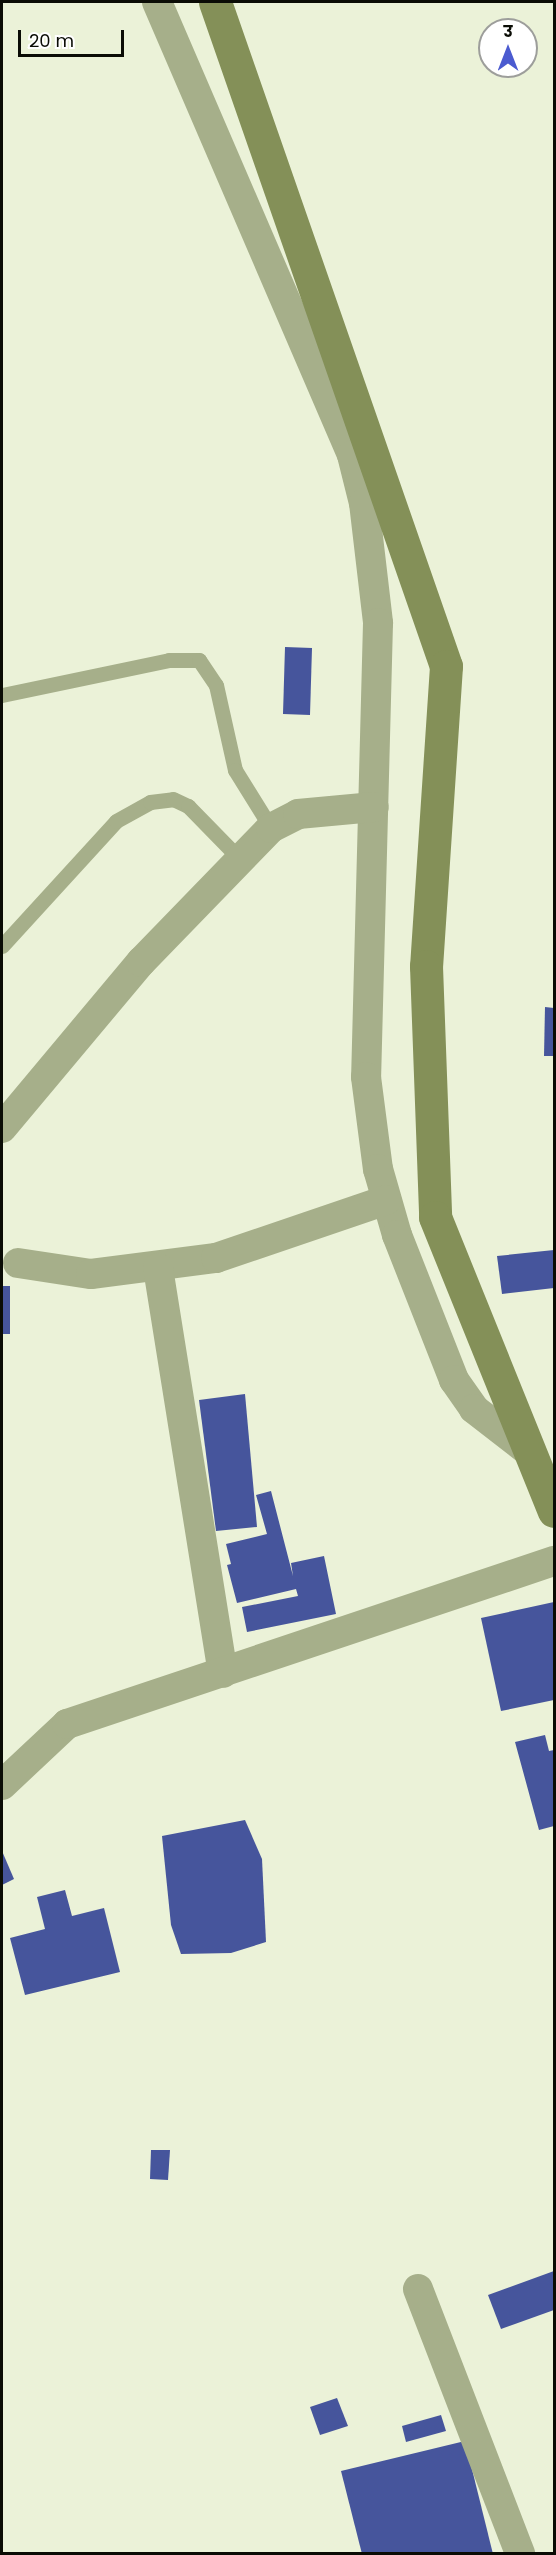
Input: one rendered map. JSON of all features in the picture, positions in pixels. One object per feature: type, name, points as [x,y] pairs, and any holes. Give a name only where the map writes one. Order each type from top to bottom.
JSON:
[{"type":"main road","points":[[215,2],[446,666],[426,966],[435,1217],[555,1511]]},
{"type":"street","points":[[157,2],[352,455],[373,558],[378,622],[366,1077],[386,1200],[454,1380],[474,1409],[531,1453]]},
{"type":"street","points":[[2,1128],[141,963],[239,858],[271,828],[298,814],[374,807]]},
{"type":"street","points":[[18,1263],[91,1274],[158,1268],[263,1245],[386,1200]]},
{"type":"street","points":[[158,1268],[223,1673]]},
{"type":"street","points":[[2,1785],[67,1724],[555,1561]]},
{"type":"street","points":[[418,2289],[520,2553]]},
{"type":"lane","points":[[2,696],[169,660],[200,660],[216,685],[235,770],[271,828]]},
{"type":"lane","points":[[2,946],[116,821],[150,802],[173,799],[188,806],[239,858]]},
{"type":"building","points":[[285,647],[312,648],[310,715],[283,714]]},
{"type":"building","points":[[545,1007],[554,1008],[554,1056],[544,1056]]},
{"type":"building","points":[[554,1250],[554,1288],[502,1294],[497,1256]]},
{"type":"building","points":[[2,1286],[10,1286],[10,1334],[2,1334]]},
{"type":"building","points":[[245,1394],[257,1527],[216,1531],[199,1400]]},
{"type":"building","points":[[271,1491],[293,1576],[291,1563],[324,1556],[336,1614],[247,1632],[242,1607],[298,1596],[296,1589],[237,1603],[227,1565],[231,1564],[226,1544],[267,1534],[256,1495]]},
{"type":"building","points":[[554,1602],[554,1700],[501,1711],[481,1618]]},
{"type":"building","points":[[545,1735],[549,1751],[554,1750],[554,1826],[539,1830],[515,1742]]},
{"type":"building","points":[[245,1820],[262,1859],[266,1942],[231,1953],[181,1954],[171,1925],[162,1836]]},
{"type":"building","points":[[2,1851],[14,1879],[2,1885]]},
{"type":"building","points":[[65,1890],[72,1916],[104,1908],[120,1972],[25,1995],[10,1938],[45,1929],[37,1897]]},
{"type":"building","points":[[151,2150],[170,2150],[168,2180],[150,2179]]},
{"type":"building","points":[[554,2271],[554,2310],[501,2329],[488,2295]]},
{"type":"building","points":[[337,2398],[348,2426],[320,2435],[310,2407]]},
{"type":"building","points":[[441,2415],[446,2431],[406,2442],[402,2426]]},
{"type":"building","points":[[465,2441],[493,2554],[362,2554],[341,2471]]}]
